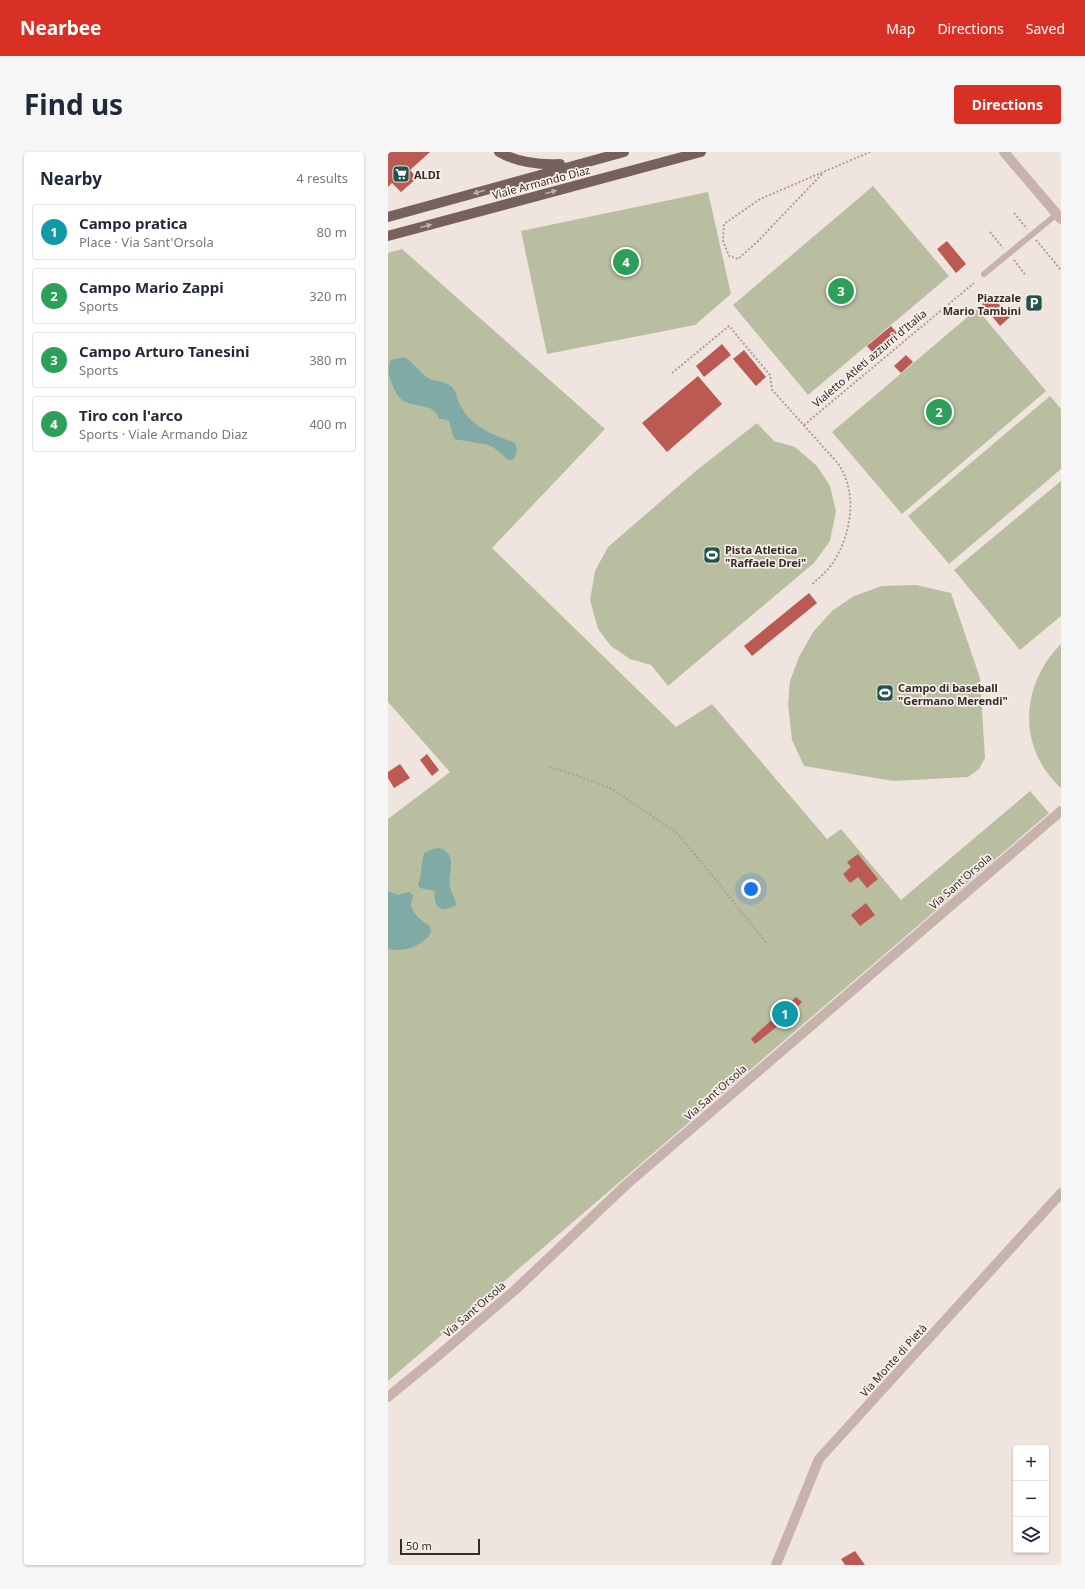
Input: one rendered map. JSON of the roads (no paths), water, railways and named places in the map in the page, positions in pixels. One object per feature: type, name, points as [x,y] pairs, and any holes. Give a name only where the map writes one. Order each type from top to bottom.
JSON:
[{"type":"main road","points":[[499,152],[516,160],[533,164],[580,163]]},
{"type":"main road","name":"Viale Armando Diaz","points":[[388,217],[624,152]]},
{"type":"main road","name":"Viale Armando Diaz","points":[[388,236],[701,152]]},
{"type":"street","points":[[1004,152],[1059,216]]},
{"type":"street","name":"Via Sant'Orsola","points":[[388,1397],[515,1290],[627,1184],[1061,811]]},
{"type":"street","name":"Via Monte di Pietà","points":[[776,1565],[819,1459],[1061,1193]]},
{"type":"lane","points":[[984,274],[1059,216]]},
{"type":"water","points":[[404,357],[430,379],[451,386],[465,413],[477,425],[491,433],[515,443],[517,450],[514,459],[508,460],[489,445],[454,439],[449,421],[439,419],[437,413],[427,407],[409,403],[400,398],[392,383],[389,373],[389,366],[391,360]]},
{"type":"water","points":[[440,848],[446,851],[451,860],[449,881],[451,892],[456,903],[456,905],[451,908],[446,909],[442,909],[437,905],[434,897],[435,891],[420,888],[418,885],[424,853],[432,849]]},
{"type":"water","points":[[388,891],[398,895],[409,892],[413,895],[411,904],[413,911],[430,926],[431,933],[423,942],[406,949],[388,949]]},
{"type":"place","name":"ALDI","points":[[401,174]]},
{"type":"place","name":"Tiro con l'arco","points":[[626,262]]},
{"type":"place","name":"Campo Arturo Tanesini","points":[[841,291]]},
{"type":"place","name":"Piazzale Mario Tambini","points":[[1034,303]]},
{"type":"place","name":"Campo Mario Zappi","points":[[939,412]]},
{"type":"place","name":"Pista Atletica \"Raffaele Drei\"","points":[[712,555]]},
{"type":"place","name":"Campo di baseball \"Germano Merendi\"","points":[[885,693]]},
{"type":"place","name":"Campo pratica","points":[[785,1014]]}]
